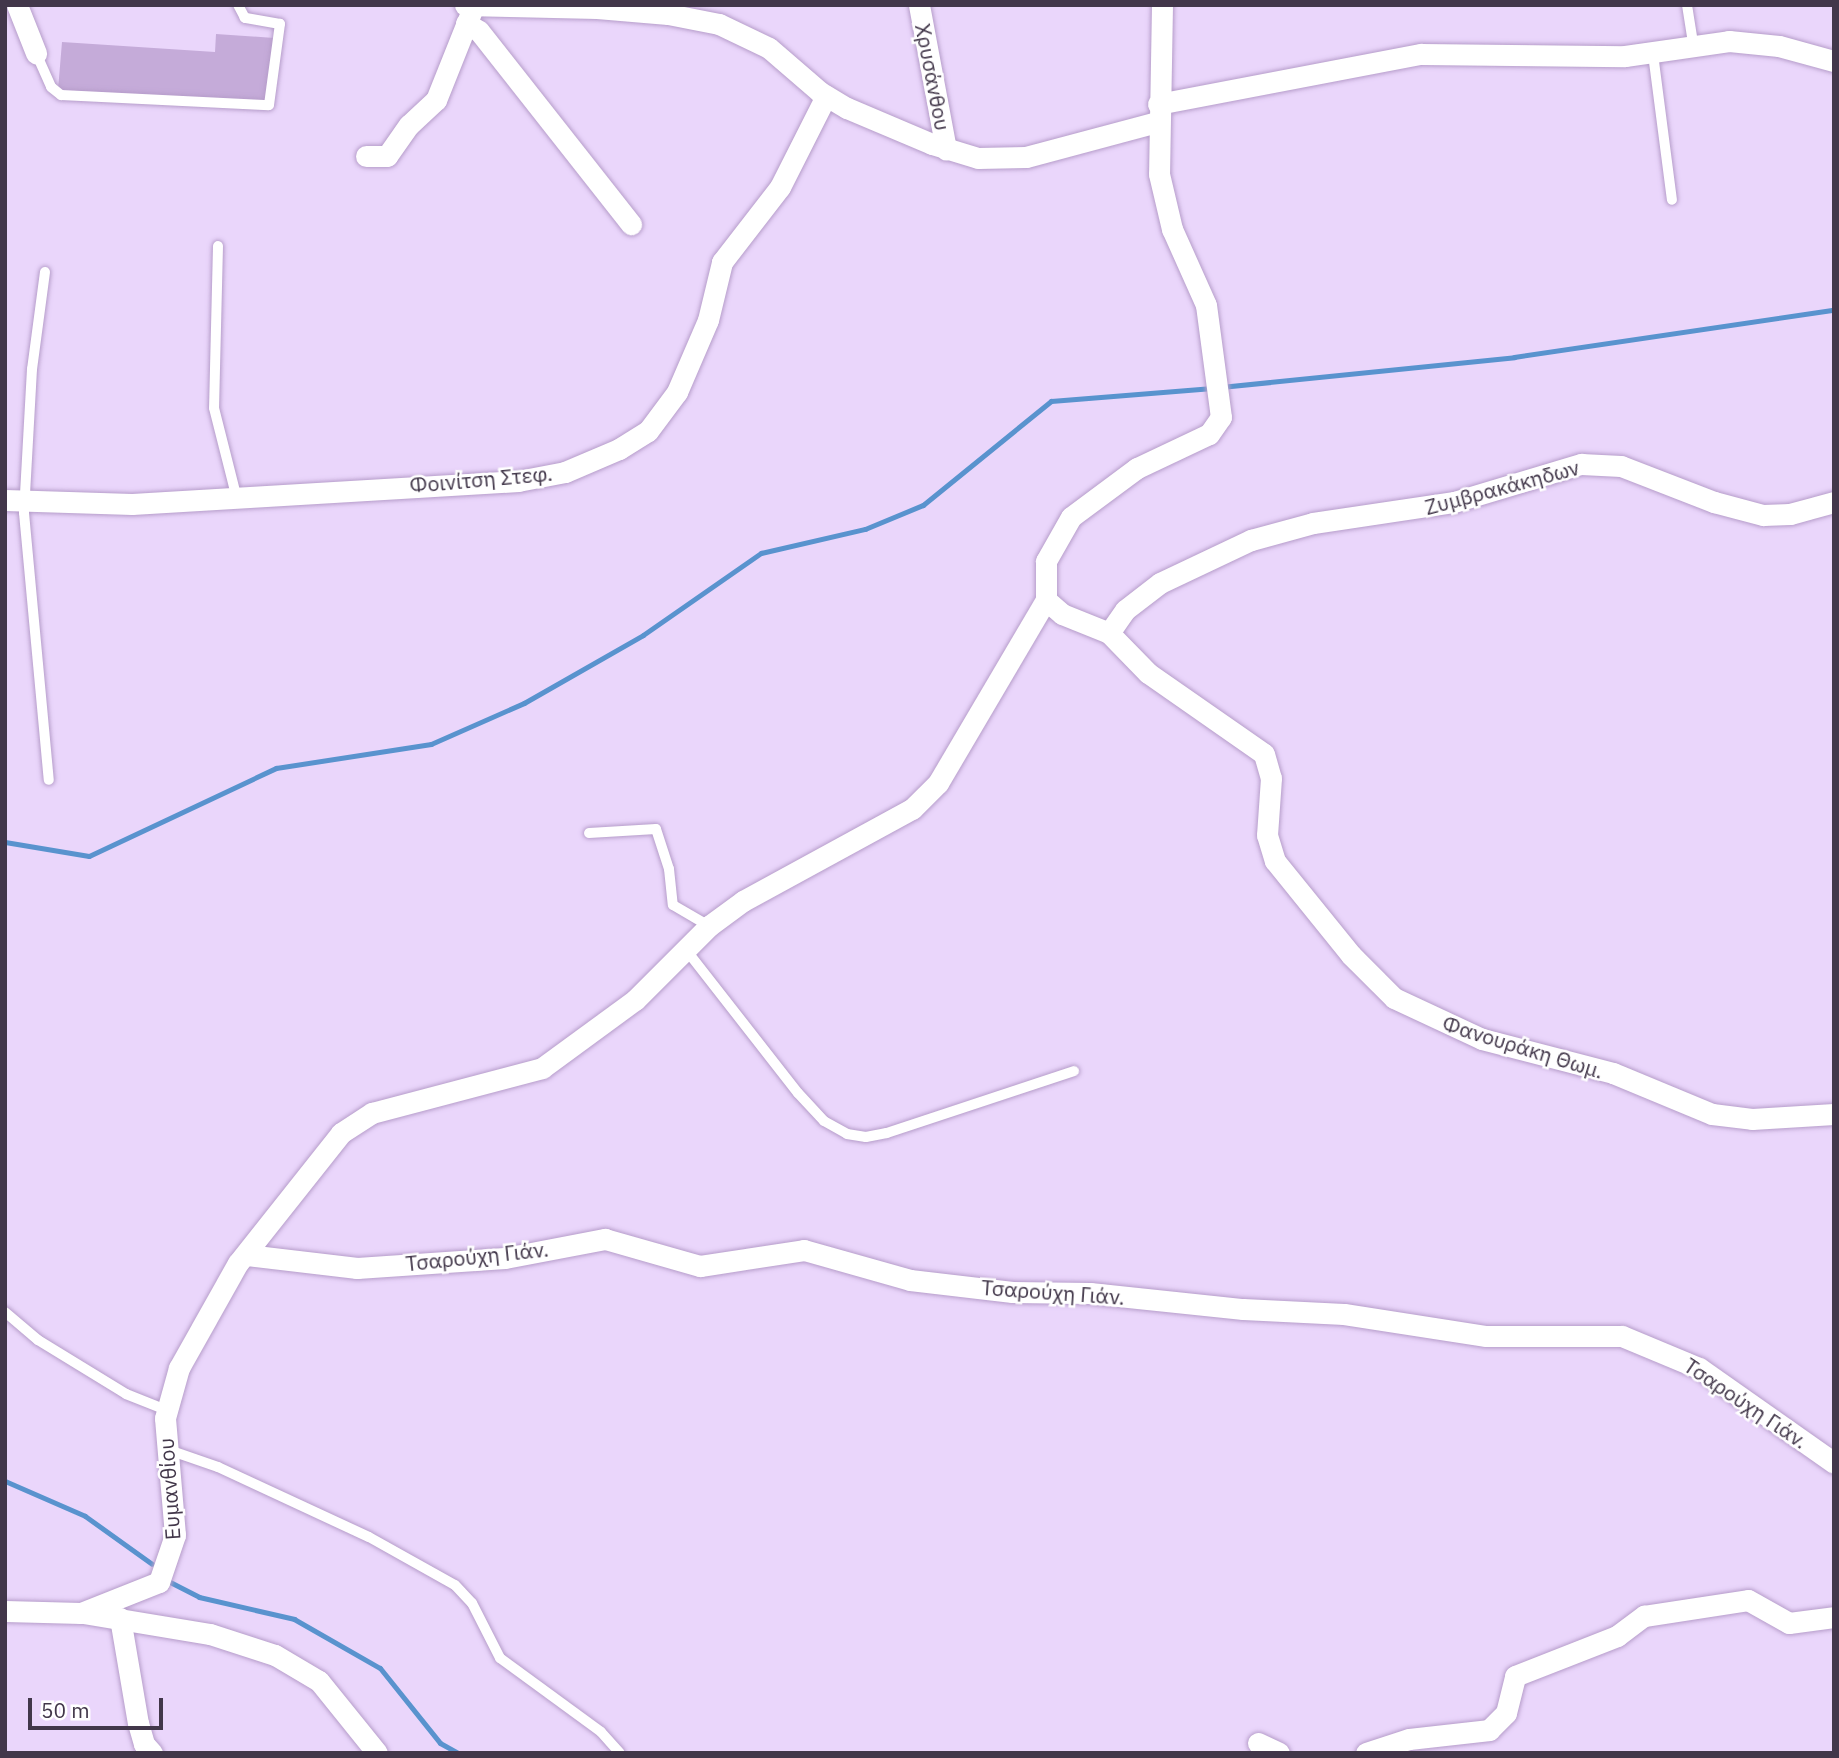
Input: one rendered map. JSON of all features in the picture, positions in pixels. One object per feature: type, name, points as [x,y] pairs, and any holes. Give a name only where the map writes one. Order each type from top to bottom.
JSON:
[{"type":"street","points":[[17,5],[36,52]]},
{"type":"street","name":"Χρυσάνθου","points":[[919,5],[946,149]]},
{"type":"street","points":[[1046,600],[1044,565],[1071,517],[1137,468],[1213,431],[1222,410],[1206,304],[1175,239],[1163,199],[1157,113],[1164,55],[1162,5]]},
{"type":"street","points":[[468,12],[635,8],[724,15],[769,48],[826,96],[946,149],[987,159],[1016,159],[1157,113],[1395,56],[1653,54],[1693,43],[1757,43],[1834,61]]},
{"type":"street","points":[[366,156],[387,156],[409,125],[436,100],[468,12]]},
{"type":"street","points":[[468,12],[479,31],[631,224]]},
{"type":"street","name":"Φοινίτση Στεφ.","points":[[15,500],[132,504],[531,480],[579,467],[632,442],[653,425],[677,392],[705,329],[722,262],[780,187],[826,96]]},
{"type":"street","name":"Ζυμβρακάκηδων","points":[[1110,633],[1125,610],[1160,583],[1251,540],[1299,526],[1454,502],[1580,464],[1621,466],[1714,502],[1763,515],[1790,514],[1834,502]]},
{"type":"street","name":"Φανουράκη Θωμ.","points":[[1046,600],[1062,614],[1110,633],[1148,673],[1264,754],[1271,778],[1267,835],[1276,861],[1351,954],[1395,998],[1482,1039],[1613,1073],[1712,1114],[1752,1119],[1834,1114]]},
{"type":"street","name":"Ευμανθίου","points":[[5,1611],[81,1613],[148,1590],[159,1582],[168,1565],[175,1518],[165,1449],[166,1410],[172,1384],[189,1347],[229,1276],[296,1186],[356,1120],[452,1089],[509,1079],[542,1068],[635,1000],[687,951],[709,926],[743,901],[921,803],[939,783],[1046,600]]},
{"type":"street","name":"Τσαρούχη Γιάν.","points":[[247,1255],[357,1268],[505,1258],[605,1239],[700,1266],[804,1250],[910,1280],[1012,1292],[1090,1293],[1243,1309],[1344,1314],[1486,1336],[1622,1336],[1699,1368],[1834,1463]]},
{"type":"street","points":[[1366,1753],[1427,1735],[1489,1730],[1506,1713],[1515,1676],[1617,1636],[1644,1616],[1748,1600],[1789,1623],[1834,1617]]},
{"type":"street","points":[[81,1613],[210,1634],[275,1654],[319,1681],[377,1753]]},
{"type":"street","points":[[120,1618],[138,1723],[144,1744],[152,1753]]},
{"type":"street","points":[[1258,1743],[1279,1753]]},
{"type":"lane","points":[[36,52],[51,88],[61,94],[269,105],[280,24],[245,18],[238,5]]},
{"type":"lane","points":[[1687,5],[1693,43]]},
{"type":"lane","points":[[1653,54],[1672,200]]},
{"type":"lane","points":[[218,246],[214,408],[237,499]]},
{"type":"lane","points":[[45,272],[15,500],[49,780]]},
{"type":"lane","points":[[589,833],[656,829],[669,869],[673,905],[709,926]]},
{"type":"lane","points":[[687,951],[798,1093],[824,1121],[847,1134],[866,1137],[887,1133],[1074,1071]]},
{"type":"lane","points":[[5,1312],[38,1340],[115,1388],[166,1410]]},
{"type":"lane","points":[[165,1449],[218,1467],[357,1531],[456,1585],[472,1603],[500,1658],[601,1732],[620,1753]]},
{"type":"building","points":[[216,34],[274,38],[267,101],[58,90],[62,42],[215,52]]},
{"type":"waterway","points":[[1221,387],[1514,357],[1834,310]]},
{"type":"waterway","points":[[5,842],[89,856],[276,768],[431,744],[524,703],[643,635],[761,553],[865,529],[923,505],[1051,401],[1212,388]]},
{"type":"waterway","points":[[5,1481],[85,1516],[152,1564]]},
{"type":"waterway","points":[[170,1582],[199,1597],[294,1619],[380,1668],[440,1743],[458,1753]]}]
